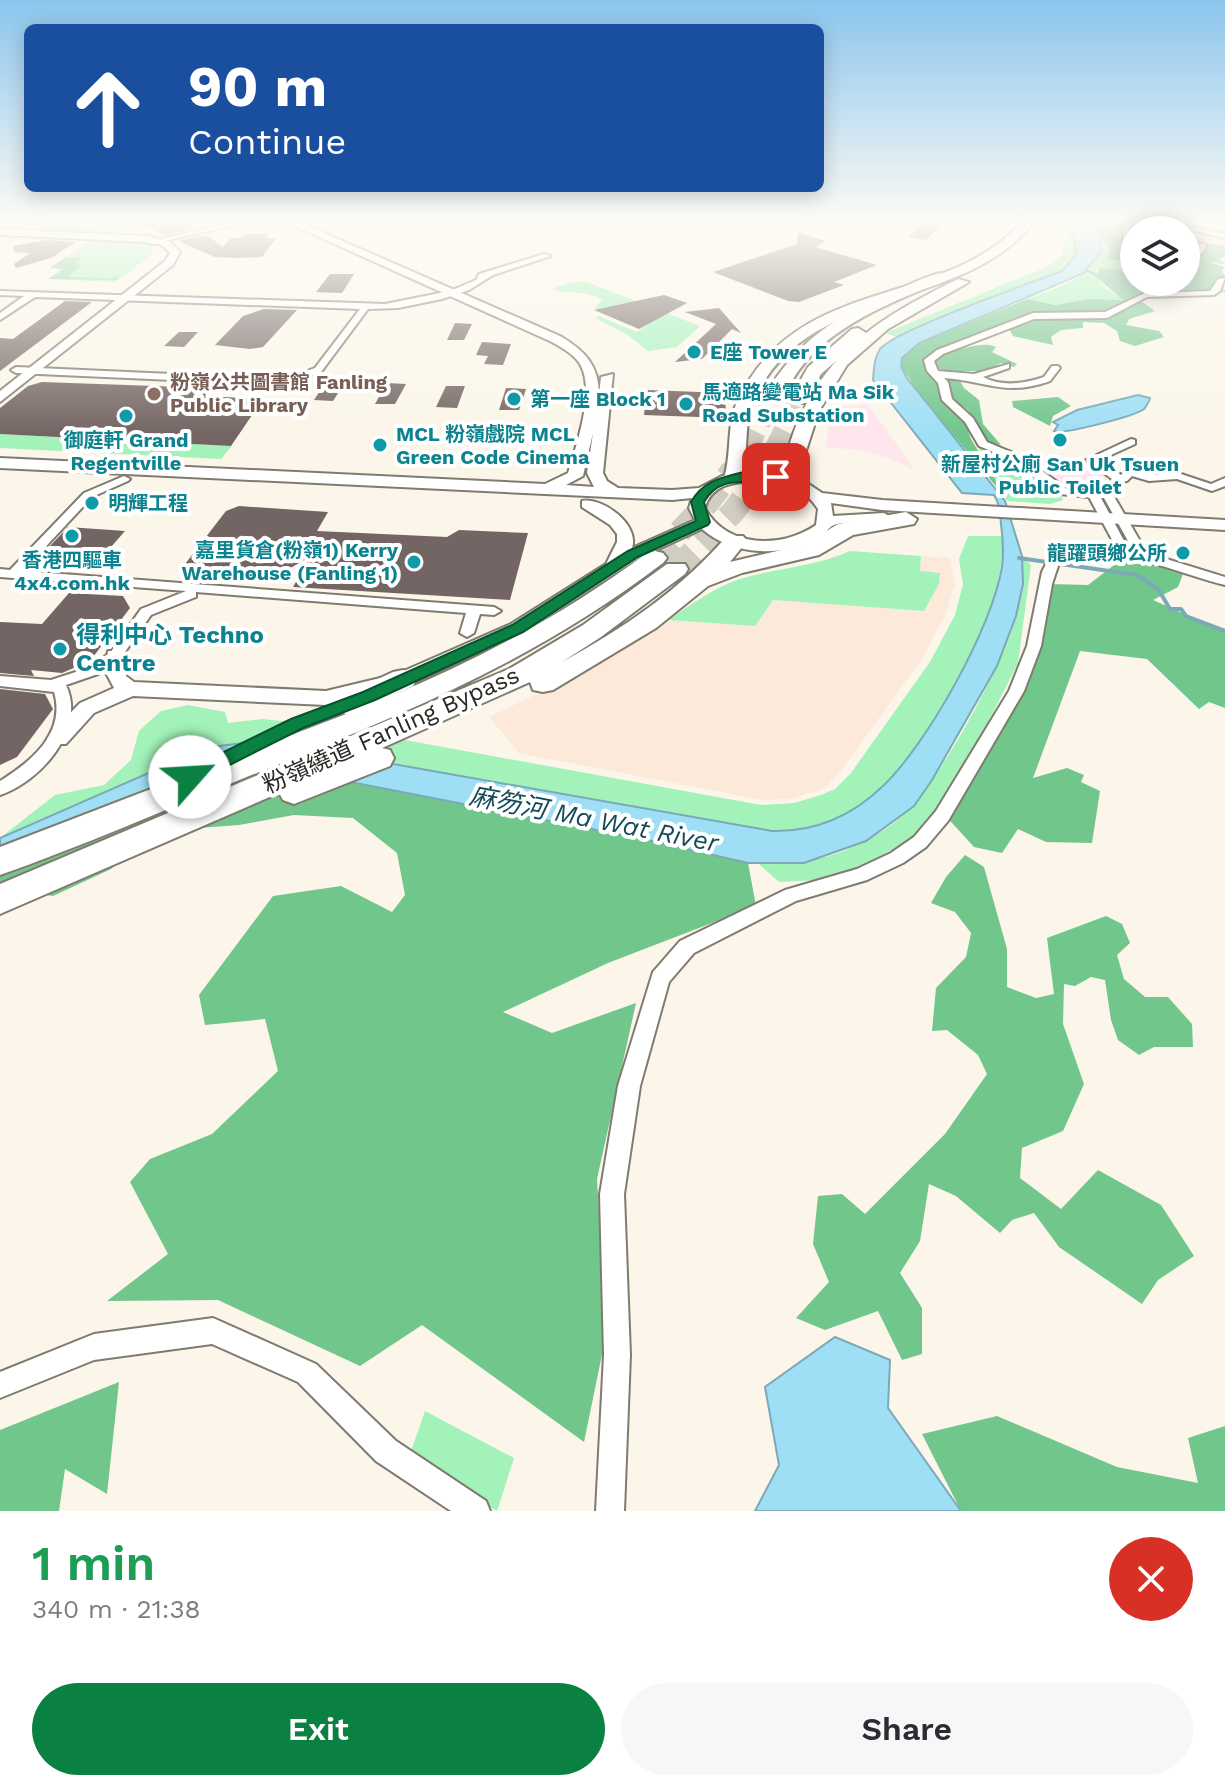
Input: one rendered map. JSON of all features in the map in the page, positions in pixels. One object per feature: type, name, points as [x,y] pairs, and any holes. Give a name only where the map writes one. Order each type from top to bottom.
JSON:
[{"type":"highway","points":[[774,395],[798,356],[825,333],[851,317],[905,293]]},
{"type":"highway","points":[[799,399],[814,371],[848,341],[883,318],[940,293]]},
{"type":"highway","points":[[705,579],[734,568],[811,550],[854,527],[906,519]]},
{"type":"highway","points":[[403,679],[387,722],[492,710],[615,646],[705,579],[735,541]]},
{"type":"highway","name":"粉嶺繞道 Fanling Bypass","points":[[0,861],[519,676],[592,631],[666,563]]},
{"type":"highway","name":"粉嶺繞道 Fanling Bypass","points":[[0,899],[94,861],[387,722]]},
{"type":"main road","points":[[0,398],[127,293]]},
{"type":"main road","points":[[0,382],[128,293]]},
{"type":"main road","points":[[461,293],[556,339],[585,362],[591,373],[593,387],[575,476],[555,485],[535,487]]},
{"type":"main road","points":[[463,293],[569,335],[600,359],[608,386],[597,459],[597,480],[614,492]]},
{"type":"main road","points":[[733,478],[738,461],[742,411],[763,371],[777,353],[821,321],[860,302],[890,293]]},
{"type":"main road","points":[[796,483],[791,471],[803,427],[843,356],[891,320],[943,293]]},
{"type":"main road","points":[[0,463],[672,495],[703,492]]},
{"type":"main road","points":[[0,473],[671,508],[701,518],[717,533],[735,541],[770,546],[793,544],[811,537],[827,521],[846,518],[1225,525]]},
{"type":"main road","points":[[701,518],[697,502],[713,484],[733,478],[765,476],[796,483],[819,497],[872,504],[1116,523],[1225,535]]},
{"type":"main road","points":[[819,497],[826,509],[827,521]]},
{"type":"main road","points":[[588,504],[620,525],[628,540],[625,550],[611,567]]},
{"type":"main road","points":[[115,656],[115,675],[131,689],[326,698],[403,679],[518,628],[611,567],[701,518]]},
{"type":"main road","points":[[58,739],[87,708],[131,689]]},
{"type":"street","points":[[0,293],[365,307],[412,303],[440,293]]},
{"type":"street","points":[[1108,495],[1064,492],[1019,459],[983,444],[969,420],[947,400],[943,382],[929,365],[933,357],[1033,316],[1107,315],[1145,295],[1165,293]]},
{"type":"street","points":[[1174,293],[1197,295],[1202,293]]},
{"type":"street","points":[[0,317],[33,294]]},
{"type":"street","points":[[16,370],[287,382],[318,370],[365,307]]},
{"type":"street","points":[[935,374],[975,377],[1006,366]]},
{"type":"street","points":[[975,377],[987,386],[1027,384],[1047,379],[1055,368]]},
{"type":"street","points":[[1131,442],[1092,460],[1123,479],[1130,471],[1149,478],[1178,476],[1212,488],[1225,481]]},
{"type":"street","points":[[1116,523],[1108,495],[1118,478]]},
{"type":"street","points":[[6,574],[88,495],[124,479]]},
{"type":"street","points":[[1093,494],[1116,523],[1133,553]]},
{"type":"street","points":[[610,1511],[617,1355],[612,1194],[629,1086],[660,978],[687,947],[791,895],[872,871],[920,842],[942,816],[1019,684],[1038,632],[1049,563],[1055,557],[1070,553],[1133,553],[1225,581]]},
{"type":"street","points":[[6,574],[131,586],[494,611]]},
{"type":"street","points":[[131,586],[146,594],[146,612]]},
{"type":"street","points":[[52,685],[93,671],[115,656],[146,612],[172,600],[204,591]]},
{"type":"street","points":[[467,633],[474,610]]},
{"type":"street","points":[[0,681],[52,685],[61,689],[67,705],[58,739],[25,772],[0,789]]},
{"type":"street","points":[[0,1385],[94,1347],[213,1331],[307,1373],[386,1451],[476,1511]]},
{"type":"shaded area","points":[[868,404],[915,470],[889,458],[858,450],[826,447],[830,415],[835,407]]},
{"type":"shaded area","points":[[1089,462],[1109,477],[1104,482],[1109,487],[1070,490],[1040,470]]},
{"type":"shaded area","points":[[921,556],[950,558],[955,583],[946,614],[921,660],[841,771],[825,788],[789,799],[762,800],[519,753],[489,717],[582,672],[668,620],[755,626],[773,600],[924,611],[939,584],[940,574],[920,571]]},
{"type":"green space","points":[[575,293],[614,293],[700,326],[677,347],[648,351],[628,335],[595,318],[598,316],[637,332],[653,321],[627,312],[597,310],[595,308],[602,300]]},
{"type":"green space","points":[[984,293],[1007,293],[897,337],[885,333]]},
{"type":"green space","points":[[1044,293],[1112,293],[1125,300],[1089,299],[1055,305],[1027,299]]},
{"type":"green space","points":[[1114,293],[1120,293],[1120,296],[1145,296],[1138,299],[1155,311],[1129,319],[1126,325],[1159,331],[1164,337],[1135,346],[1120,341],[1117,331],[1104,323],[1083,322],[1083,328],[1061,330],[1051,337],[1053,345],[1013,336],[1009,329],[1043,318],[1032,314],[954,349],[991,345],[996,347],[992,352],[1017,364],[1014,367],[1001,363],[985,371],[945,371],[934,366],[926,367],[930,375],[949,380],[946,376],[958,377],[964,388],[979,400],[983,424],[1001,445],[988,442],[968,410],[951,399],[942,402],[964,419],[971,439],[1008,501],[919,393],[901,366],[903,356],[919,343],[1027,299],[1055,305],[1089,299],[1123,300]]},
{"type":"green space","points":[[1058,397],[1071,406],[1053,416],[1050,426],[1013,407],[1012,401]]},
{"type":"green space","points":[[0,434],[232,446],[221,459],[0,448]]},
{"type":"green space","points":[[978,447],[1016,461],[1060,494],[1063,500],[1050,504],[1008,501]]},
{"type":"green space","points":[[968,536],[1002,536],[1001,565],[994,597],[964,668],[924,736],[884,785],[848,813],[814,828],[787,831],[751,828],[282,746],[212,747],[0,838],[55,795],[104,785],[131,760],[139,731],[161,711],[188,705],[225,712],[228,723],[262,719],[323,725],[761,805],[794,803],[821,795],[835,789],[851,773],[930,662],[955,615],[963,584],[959,559]]},
{"type":"green space","points":[[1050,539],[1113,546],[1159,546],[1183,574],[1178,587],[1153,600],[1225,632],[1225,708],[1209,702],[1199,709],[1147,659],[1080,651],[1033,778],[1067,768],[1084,775],[1081,782],[1100,791],[1092,843],[1046,842],[1018,829],[1002,853],[974,847],[942,812],[1025,664],[1049,584],[1088,585],[1118,562],[1072,557],[1058,563],[1063,555],[1055,541]]},
{"type":"green space","points":[[850,551],[921,556],[920,571],[940,573],[939,584],[924,611],[773,600],[755,626],[668,620],[730,583],[823,561]]},
{"type":"green space","points":[[1022,556],[1031,565],[1018,663],[961,776],[921,833],[840,879],[779,882],[759,864],[814,860],[865,842],[896,821],[930,783],[966,726],[1008,639],[1021,594]]},
{"type":"green space","points":[[258,764],[648,840],[748,863],[756,906],[608,963],[503,1012],[552,1033],[636,1003],[597,1179],[606,1335],[584,1442],[422,1325],[360,1366],[218,1300],[107,1301],[168,1254],[130,1182],[150,1159],[212,1134],[278,1071],[265,1019],[205,1025],[199,995],[273,896],[341,886],[392,912],[405,895],[397,853],[353,818],[294,815],[239,825],[157,831],[111,869],[53,896],[0,887],[0,870]]},
{"type":"green space","points":[[965,855],[984,867],[1007,949],[1007,987],[1036,998],[1054,994],[1047,938],[1106,916],[1122,924],[1130,943],[1117,955],[1124,979],[1145,997],[1168,997],[1192,1024],[1193,1047],[1154,1047],[1139,1055],[1118,1040],[1111,1020],[1105,980],[1091,977],[1075,986],[1064,984],[1063,1024],[1084,1084],[1063,1131],[1022,1148],[1020,1178],[1061,1209],[1098,1170],[1161,1205],[1194,1256],[1158,1280],[1142,1304],[1059,1247],[1034,1213],[1012,1220],[1000,1233],[956,1196],[929,1184],[920,1241],[900,1273],[922,1308],[922,1354],[902,1360],[878,1311],[825,1330],[796,1318],[829,1282],[813,1244],[818,1196],[842,1194],[865,1214],[945,1134],[987,1074],[978,1055],[947,1030],[932,1031],[936,988],[966,957],[971,933],[955,912],[931,903],[946,877]]},
{"type":"green space","points":[[119,1382],[107,1494],[65,1469],[59,1511],[0,1511],[0,1430]]},
{"type":"green space","points":[[425,1411],[514,1458],[497,1511],[408,1460]]},
{"type":"green space","points":[[997,1416],[1117,1467],[1198,1483],[1188,1438],[1225,1426],[1225,1511],[961,1511],[922,1434]]},
{"type":"water","name":"麻笏河 Ma Wat River","points":[[1004,293],[1038,293],[919,343],[902,358],[901,366],[907,378],[1005,501],[1022,556],[1023,584],[1016,616],[997,666],[932,780],[914,806],[866,841],[804,863],[748,863],[648,840],[258,764],[0,863],[0,838],[192,754],[212,747],[243,743],[314,750],[772,831],[803,829],[845,814],[883,786],[919,743],[972,652],[996,592],[1002,567],[1000,513],[994,495],[962,493],[873,380],[880,349],[890,341]]},
{"type":"water","points":[[1138,395],[1150,398],[1144,409],[1138,412],[1084,428],[1054,431],[1058,425],[1053,422],[1077,410]]},
{"type":"water","points":[[835,1337],[890,1360],[888,1408],[961,1511],[755,1511],[779,1465],[765,1387]]},
{"type":"building","points":[[766,293],[824,293],[799,302]]},
{"type":"building","points":[[664,295],[687,303],[639,329],[594,310]]},
{"type":"building","points":[[65,301],[92,302],[0,371],[0,338],[13,339]]},
{"type":"building","points":[[719,308],[741,333],[732,329],[702,359],[675,362],[716,324],[685,312]]},
{"type":"building","points":[[264,309],[297,310],[263,347],[250,349],[215,345],[243,316]]},
{"type":"building","points":[[455,323],[472,324],[464,340],[447,340]]},
{"type":"building","points":[[179,332],[198,332],[184,347],[164,346]]},
{"type":"building","points":[[482,342],[511,344],[503,365],[484,364],[488,356],[476,355]]},
{"type":"building","points":[[327,380],[346,381],[333,401],[314,400]]},
{"type":"building","name":"御庭軒 Grand Regentville","points":[[42,382],[211,388],[205,396],[263,399],[231,446],[0,434],[0,408],[28,386]]},
{"type":"building","points":[[387,383],[406,384],[395,404],[375,404]]},
{"type":"building","points":[[446,386],[465,386],[457,408],[436,407]]},
{"type":"building","name":"第一座 Block 1","points":[[506,388],[526,389],[519,410],[499,410]]},
{"type":"building","name":"馬適路變電站 Ma Sik Road Substation","points":[[647,390],[725,393],[726,418],[644,415]]},
{"type":"building","name":"嘉里貨倉(粉嶺1) Kerry Warehouse (Fanling 1)","points":[[239,506],[328,512],[317,531],[447,537],[459,530],[528,533],[510,600],[293,587],[311,556],[268,581],[195,574],[192,569],[182,568],[226,511]]},
{"type":"building","points":[[68,527],[125,531],[90,571],[31,566]]},
{"type":"building","points":[[69,593],[123,596],[130,608],[90,661],[62,673],[31,670],[34,676],[0,673],[0,622],[42,624]]},
{"type":"building","points":[[0,689],[45,694],[53,709],[17,757],[0,765]]},
{"type":"waterway","points":[[1019,558],[1137,575],[1158,589],[1170,609],[1181,609],[1186,616],[1225,631]]},
{"type":"tunnel","points":[[732,472],[752,441],[774,395]]},
{"type":"tunnel","points":[[762,472],[799,399]]},
{"type":"tunnel","points":[[655,558],[708,502],[733,470]]},
{"type":"tunnel","points":[[676,569],[733,512],[764,470]]},
{"type":"place","name":"E座 Tower E","points":[[694,352]]},
{"type":"place","name":"粉嶺公共圖書館 Fanling Public Library","points":[[154,394]]},
{"type":"place","name":"第一座 Block 1","points":[[514,399]]},
{"type":"place","name":"馬適路變電站 Ma Sik Road Substation","points":[[686,404]]},
{"type":"place","name":"御庭軒 Grand Regentville","points":[[126,416]]},
{"type":"place","name":"新屋村公廁 San Uk Tsuen Public Toilet","points":[[1060,440]]},
{"type":"place","name":"MCL 粉嶺戲院 MCL Green Code Cinema","points":[[380,445]]},
{"type":"place","name":"明輝工程","points":[[92,503]]},
{"type":"place","name":"香港四驅車 4x4.com.hk","points":[[72,536]]},
{"type":"place","name":"龍躍頭鄉公所","points":[[1183,553]]},
{"type":"place","name":"嘉里貨倉(粉嶺1) Kerry Warehouse (Fanling 1)","points":[[414,562]]},
{"type":"place","name":"得利中心 Techno Centre","points":[[60,649]]},
{"type":"route","points":[[190,777],[297,724],[369,696],[518,628],[633,554],[660,539],[704,522],[698,514],[697,502],[713,484],[744,476],[776,477]]}]
